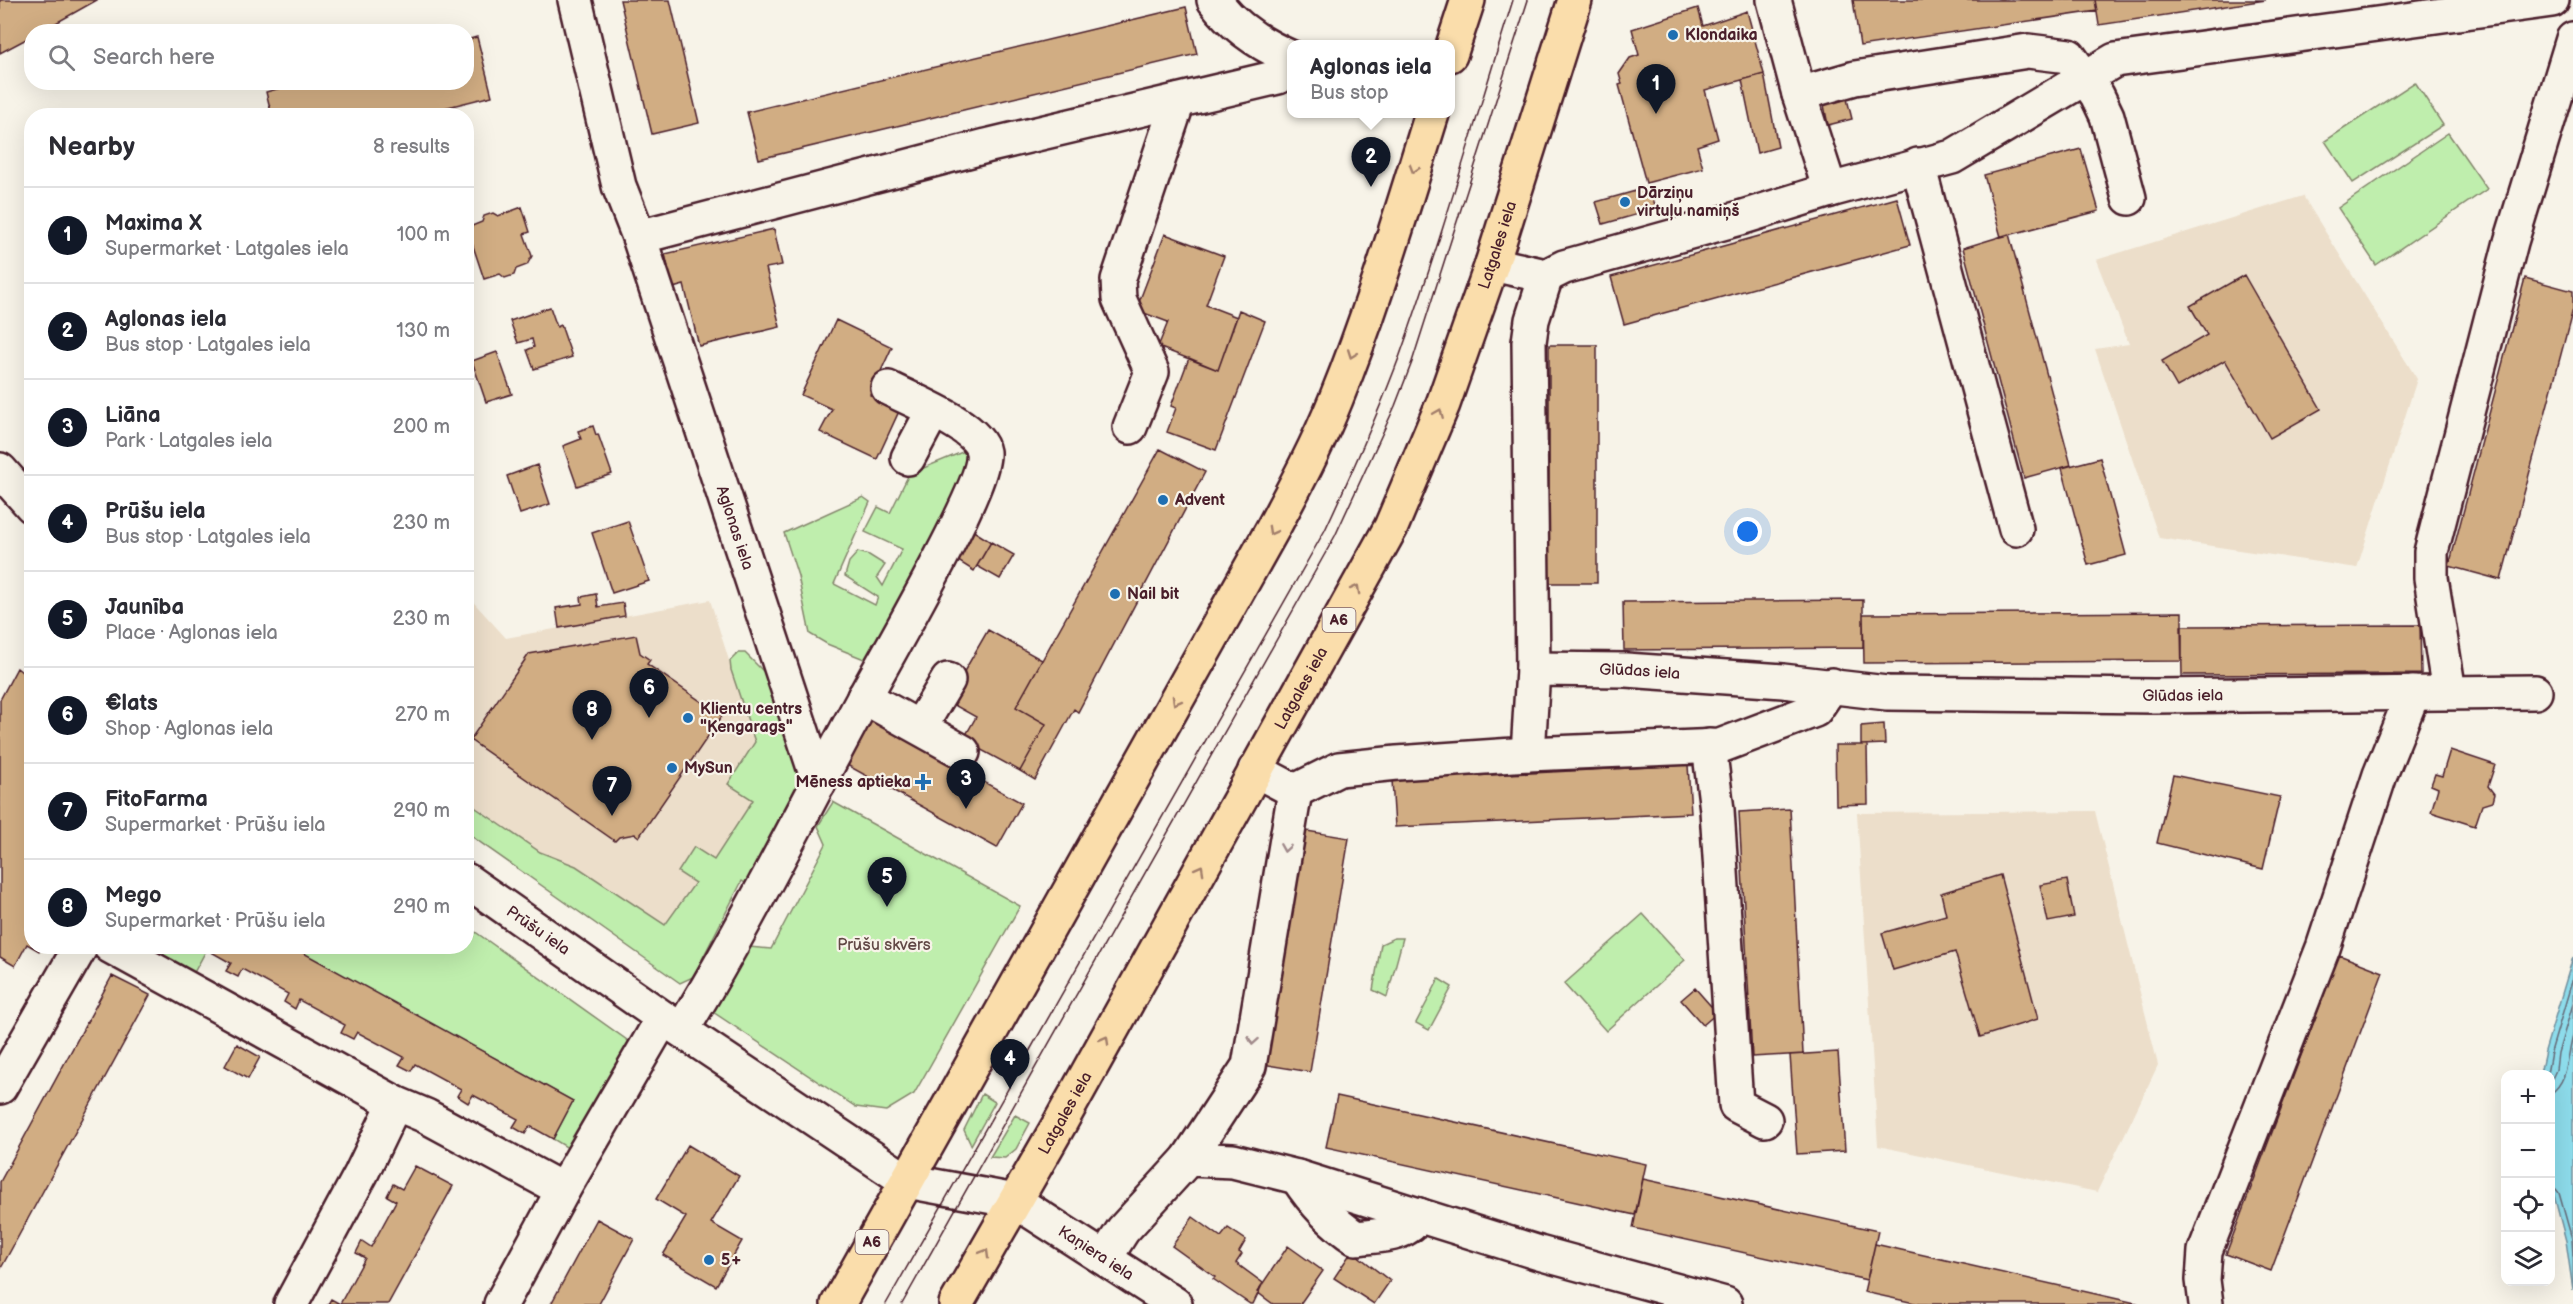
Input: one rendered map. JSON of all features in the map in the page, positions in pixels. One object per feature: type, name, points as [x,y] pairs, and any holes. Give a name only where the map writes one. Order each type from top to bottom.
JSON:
[{"type":"highway","points":[[1455,40],[1468,0]]},
{"type":"highway","name":"Latgales iela","points":[[956,1304],[1391,527],[1443,404],[1491,264],[1575,0]]},
{"type":"highway","name":"A6","points":[[837,1304],[1308,462],[1336,398],[1382,271],[1429,118]]},
{"type":"street","name":"Aglonas iela","points":[[574,0],[619,186],[639,237],[819,783]]},
{"type":"street","points":[[1215,0],[1238,27],[1273,51],[1287,56]]},
{"type":"street","points":[[1774,0],[1799,94],[1830,190]]},
{"type":"street","points":[[1491,264],[1546,276],[1564,267],[1952,157],[2115,60],[2552,0]]},
{"type":"street","points":[[2572,0],[2573,10]]},
{"type":"street","points":[[2449,692],[2431,578],[2431,552],[2511,242],[2573,39]]},
{"type":"street","points":[[1799,94],[1855,78],[2028,51],[2069,56],[2097,95],[2107,116],[2129,198]]},
{"type":"street","points":[[639,237],[986,146],[1278,77],[1287,72]]},
{"type":"street","points":[[1130,427],[1152,372],[1119,299],[1118,280],[1178,101]]},
{"type":"street","points":[[1918,165],[2016,529]]},
{"type":"street","points":[[1528,754],[1533,669],[1529,342],[1532,320],[1546,276]]},
{"type":"street","points":[[501,1304],[563,1190],[672,1024],[727,956],[958,522],[982,467],[983,451],[977,438],[964,427],[888,388]]},
{"type":"street","points":[[908,458],[933,411]]},
{"type":"street","points":[[0,470],[24,497]]},
{"type":"street","name":"Glūdas iela","points":[[1533,669],[1626,670],[1832,686],[1887,693],[2154,696],[2535,692]]},
{"type":"street","points":[[920,727],[948,680]]},
{"type":"street","points":[[1295,791],[1339,769],[1396,762],[1720,746],[1815,710],[1832,686]]},
{"type":"street","points":[[2206,1304],[2203,1280],[2205,1251],[2323,948],[2380,775],[2413,693]]},
{"type":"street","points":[[864,697],[963,752]]},
{"type":"street","points":[[1709,746],[1717,810],[1736,1105],[1765,1120]]},
{"type":"street","points":[[1255,770],[1295,791]]},
{"type":"street","points":[[1105,1258],[1124,1230],[1188,1159],[1249,1066],[1295,791]]},
{"type":"street","name":"Prūšu iela","points":[[474,886],[672,1024],[907,1182],[1015,1201]]},
{"type":"street","points":[[0,1088],[76,954]]},
{"type":"street","points":[[125,954],[395,1102],[426,1116],[563,1190]]},
{"type":"street","points":[[291,1304],[361,1174],[395,1102]]},
{"type":"street","points":[[1188,1159],[1233,1161],[1297,1177],[1539,1253],[1725,1304]]},
{"type":"street","name":"Kaņiera iela","points":[[1015,1201],[1175,1304]]},
{"type":"shaded area","points":[[2303,196],[2417,379],[2357,568],[2159,538],[2095,349],[2129,344],[2096,260]]},
{"type":"shaded area","points":[[710,600],[755,743],[728,784],[753,800],[714,860],[693,848],[678,872],[695,883],[665,926],[576,866],[540,852],[474,807],[474,603],[506,638]]},
{"type":"shaded area","points":[[2095,811],[2158,1065],[2097,1192],[1878,1146],[1857,813]]},
{"type":"green space","points":[[2415,82],[2443,125],[2353,183],[2325,141]]},
{"type":"green space","points":[[2448,133],[2487,189],[2376,265],[2338,208]]},
{"type":"green space","points":[[972,448],[975,456],[874,663],[827,644],[810,634],[798,576],[784,533],[863,497],[870,502],[834,584],[875,605],[878,597],[845,576],[849,562],[858,552],[869,555],[885,565],[877,577],[883,586],[902,549],[865,532],[878,507],[890,513],[909,474]]},
{"type":"green space","points":[[738,653],[745,653],[771,679],[800,766],[798,786],[748,885],[742,881],[693,977],[680,983],[474,838],[474,807],[540,852],[576,866],[665,925],[695,883],[678,872],[694,847],[714,860],[753,800],[728,784],[755,742],[730,661]]},
{"type":"green space","name":"Prūšu skvērs","points":[[833,802],[1020,906],[914,1094],[886,1111],[856,1107],[713,1012],[749,947],[771,949],[826,844],[818,826]]},
{"type":"green space","points":[[1643,914],[1685,960],[1606,1031],[1564,984]]},
{"type":"green space","points":[[474,931],[634,1045],[576,1153],[553,1139],[573,1101],[304,954],[474,954]]},
{"type":"green space","points":[[1394,938],[1403,938],[1387,997],[1373,990],[1381,944]]},
{"type":"green space","points":[[147,954],[204,954],[191,978]]},
{"type":"green space","points":[[1439,979],[1452,987],[1429,1030],[1416,1023]]},
{"type":"green space","points":[[982,1094],[995,1102],[971,1145],[964,1130]]},
{"type":"green space","points":[[1015,1115],[1030,1123],[1016,1149],[1005,1158],[990,1157]]},
{"type":"water","points":[[2573,957],[2573,1290],[2566,1241],[2555,1199],[2555,1070],[2541,1070]]},
{"type":"building","points":[[0,0],[97,0],[54,24],[24,24],[24,40],[0,53]]},
{"type":"building","points":[[620,0],[670,0],[699,123],[652,134]]},
{"type":"building","points":[[1853,0],[2095,0],[2097,11],[1860,46]]},
{"type":"building","points":[[2095,0],[2266,0],[2099,25]]},
{"type":"building","points":[[1186,7],[1197,54],[759,159],[747,112]]},
{"type":"building","points":[[1698,8],[1703,26],[1747,11],[1764,74],[1705,90],[1718,139],[1697,146],[1703,168],[1646,183],[1619,85],[1622,84],[1619,74],[1630,58],[1639,55],[1632,29]]},
{"type":"building","points":[[477,37],[492,96],[444,108],[270,108],[266,92],[273,90],[474,90],[474,38]]},
{"type":"building","points":[[1764,74],[1778,147],[1757,153],[1742,80]]},
{"type":"building","points":[[1847,99],[1852,119],[1828,125],[1824,105]]},
{"type":"building","points":[[1378,148],[1384,149],[1379,165],[1374,164]]},
{"type":"building","points":[[2081,149],[2099,211],[2001,237],[1984,175]]},
{"type":"building","points":[[1650,187],[1656,209],[1603,224],[1596,202]]},
{"type":"building","points":[[1897,198],[1910,245],[1624,324],[1611,277]]},
{"type":"building","points":[[522,207],[530,232],[524,234],[532,256],[527,265],[516,269],[514,275],[505,278],[500,274],[484,279],[474,249],[474,225],[482,222],[484,216],[493,213],[498,216]]},
{"type":"building","points":[[774,229],[782,265],[766,268],[780,327],[699,346],[684,285],[673,288],[665,254]]},
{"type":"building","points":[[1165,234],[1224,256],[1206,305],[1237,317],[1218,370],[1158,347],[1168,322],[1136,310]]},
{"type":"building","points":[[2009,234],[2071,465],[2024,478],[1963,248]]},
{"type":"building","points":[[2244,275],[2321,409],[2270,438],[2225,360],[2177,387],[2162,361],[2207,335],[2190,306]]},
{"type":"building","points":[[2525,278],[2573,291],[2573,309],[2501,580],[2449,566]]},
{"type":"building","points":[[550,307],[557,327],[561,325],[572,357],[534,369],[527,350],[534,347],[532,339],[518,343],[510,321]]},
{"type":"building","points":[[1239,310],[1265,321],[1216,450],[1167,432],[1176,408],[1171,406],[1189,358],[1218,370]]},
{"type":"building","points":[[836,320],[892,347],[870,395],[900,409],[877,459],[820,432],[832,409],[801,395]]},
{"type":"building","points":[[1549,345],[1597,345],[1597,583],[1549,583]]},
{"type":"building","points":[[497,352],[512,394],[486,402],[474,367],[474,360]]},
{"type":"building","points":[[593,426],[612,474],[577,486],[563,446],[581,439],[578,431]]},
{"type":"building","points":[[1160,449],[1205,472],[1078,712],[1074,709],[1035,780],[1020,771],[1046,724],[1016,707]]},
{"type":"building","points":[[2100,458],[2126,555],[2088,565],[2062,468]]},
{"type":"building","points":[[537,465],[550,504],[520,514],[507,476]]},
{"type":"building","points":[[628,521],[649,581],[612,593],[592,533]]},
{"type":"building","points":[[972,530],[991,542],[974,571],[955,559]]},
{"type":"building","points":[[991,542],[1014,555],[1000,579],[977,566]]},
{"type":"building","points":[[596,594],[598,607],[623,603],[625,616],[559,628],[556,608],[582,604],[581,597]]},
{"type":"building","points":[[1863,600],[1863,648],[1624,650],[1623,602]]},
{"type":"building","points":[[2182,612],[2182,661],[1864,663],[1863,614]]},
{"type":"building","points":[[2420,625],[2421,674],[2182,675],[2181,626]]},
{"type":"building","points":[[988,630],[1042,660],[1016,707],[1046,724],[1020,771],[963,740],[976,717],[947,701]]},
{"type":"building","points":[[636,635],[640,653],[650,660],[647,664],[722,716],[639,837],[635,834],[619,837],[615,841],[474,743],[474,734],[529,654]]},
{"type":"building","points":[[17,668],[24,674],[24,950],[15,966],[0,957],[0,700]]},
{"type":"building","points":[[870,719],[1022,803],[997,848],[845,764]]},
{"type":"building","points":[[1884,724],[1885,744],[1861,745],[1861,726]]},
{"type":"building","points":[[1835,745],[1867,745],[1868,804],[1836,805]]},
{"type":"building","points":[[2450,750],[2495,765],[2488,786],[2494,794],[2492,802],[2482,805],[2475,826],[2431,812],[2438,788],[2431,785],[2435,774],[2442,776]]},
{"type":"building","points":[[1688,765],[1691,813],[1395,827],[1392,780]]},
{"type":"building","points":[[2173,775],[2280,797],[2263,869],[2157,843]]},
{"type":"building","points":[[1790,809],[1803,1054],[1752,1057],[1739,812]]},
{"type":"building","points":[[1301,830],[1349,838],[1310,1072],[1262,1064]]},
{"type":"building","points":[[2000,875],[2038,1019],[1980,1037],[1955,952],[1893,970],[1882,933],[1946,915],[1941,893]]},
{"type":"building","points":[[2067,880],[2074,917],[2048,922],[2040,885]]},
{"type":"building","points":[[215,954],[306,954],[573,1101],[553,1139],[530,1126],[525,1134],[513,1127],[518,1119],[473,1095],[468,1103],[457,1096],[461,1089],[415,1064],[411,1071],[399,1065],[404,1057],[357,1032],[353,1039],[341,1033],[345,1025],[299,1000],[295,1009],[284,1002],[288,994],[242,969],[238,977],[226,971],[231,963]]},
{"type":"building","points":[[2339,955],[2383,972],[2271,1271],[2226,1254]]},
{"type":"building","points":[[112,976],[150,995],[0,1270],[0,1182]]},
{"type":"building","points":[[1695,988],[1717,1013],[1703,1025],[1681,1000]]},
{"type":"building","points":[[237,1044],[260,1057],[248,1079],[225,1066]]},
{"type":"building","points":[[1838,1052],[1845,1151],[1797,1154],[1790,1055]]},
{"type":"building","points":[[1337,1096],[1646,1164],[1635,1215],[1326,1147]]},
{"type":"building","points":[[688,1145],[739,1176],[711,1223],[742,1241],[716,1286],[663,1255],[686,1217],[656,1199]]},
{"type":"building","points":[[415,1166],[453,1186],[388,1304],[340,1304],[365,1258],[356,1253],[362,1241],[371,1247],[396,1201],[387,1196],[393,1184],[402,1189]]},
{"type":"building","points":[[1643,1179],[1878,1231],[1867,1280],[1633,1228]]},
{"type":"building","points":[[1193,1217],[1221,1237],[1228,1228],[1246,1240],[1239,1252],[1242,1254],[1236,1263],[1263,1283],[1253,1304],[1213,1279],[1215,1277],[1172,1246]]},
{"type":"building","points":[[597,1219],[634,1239],[599,1304],[551,1304]]},
{"type":"building","points":[[1875,1244],[2140,1304],[1919,1304],[1864,1292]]},
{"type":"building","points":[[1288,1246],[1323,1271],[1300,1304],[1273,1304],[1257,1292]]},
{"type":"building","points":[[1352,1251],[1390,1281],[1374,1304],[1334,1278]]},
{"type":"building","points":[[331,1299],[340,1304],[328,1304]]},
{"type":"tram line","points":[[886,1304],[1325,530],[1374,421],[1400,355],[1513,0]]},
{"type":"tram line","points":[[902,1304],[1335,536],[1395,406],[1412,362],[1528,0]]},
{"type":"place","name":"Klondaika","points":[[1673,35]]},
{"type":"place","name":"Maxima X","points":[[1656,114]]},
{"type":"place","name":"Aglonas iela","points":[[1371,187]]},
{"type":"place","name":"Dārziņu virtuļu namiņš","points":[[1625,202]]},
{"type":"place","name":"Advent","points":[[1163,500]]},
{"type":"place","name":"Nail bit","points":[[1115,594]]},
{"type":"place","name":"€lats","points":[[649,718]]},
{"type":"place","name":"Klientu centrs \"Ķengarags\"","points":[[688,718]]},
{"type":"place","name":"Mego","points":[[592,740]]},
{"type":"place","name":"MySun","points":[[672,768]]},
{"type":"place","name":"Mēness aptieka","points":[[923,782]]},
{"type":"place","name":"Liāna","points":[[966,809]]},
{"type":"place","name":"FitoFarma","points":[[612,816]]},
{"type":"place","name":"Jaunība","points":[[887,907]]},
{"type":"place","name":"Prūšu iela","points":[[1010,1089]]},
{"type":"place","name":"5+","points":[[709,1260]]}]
